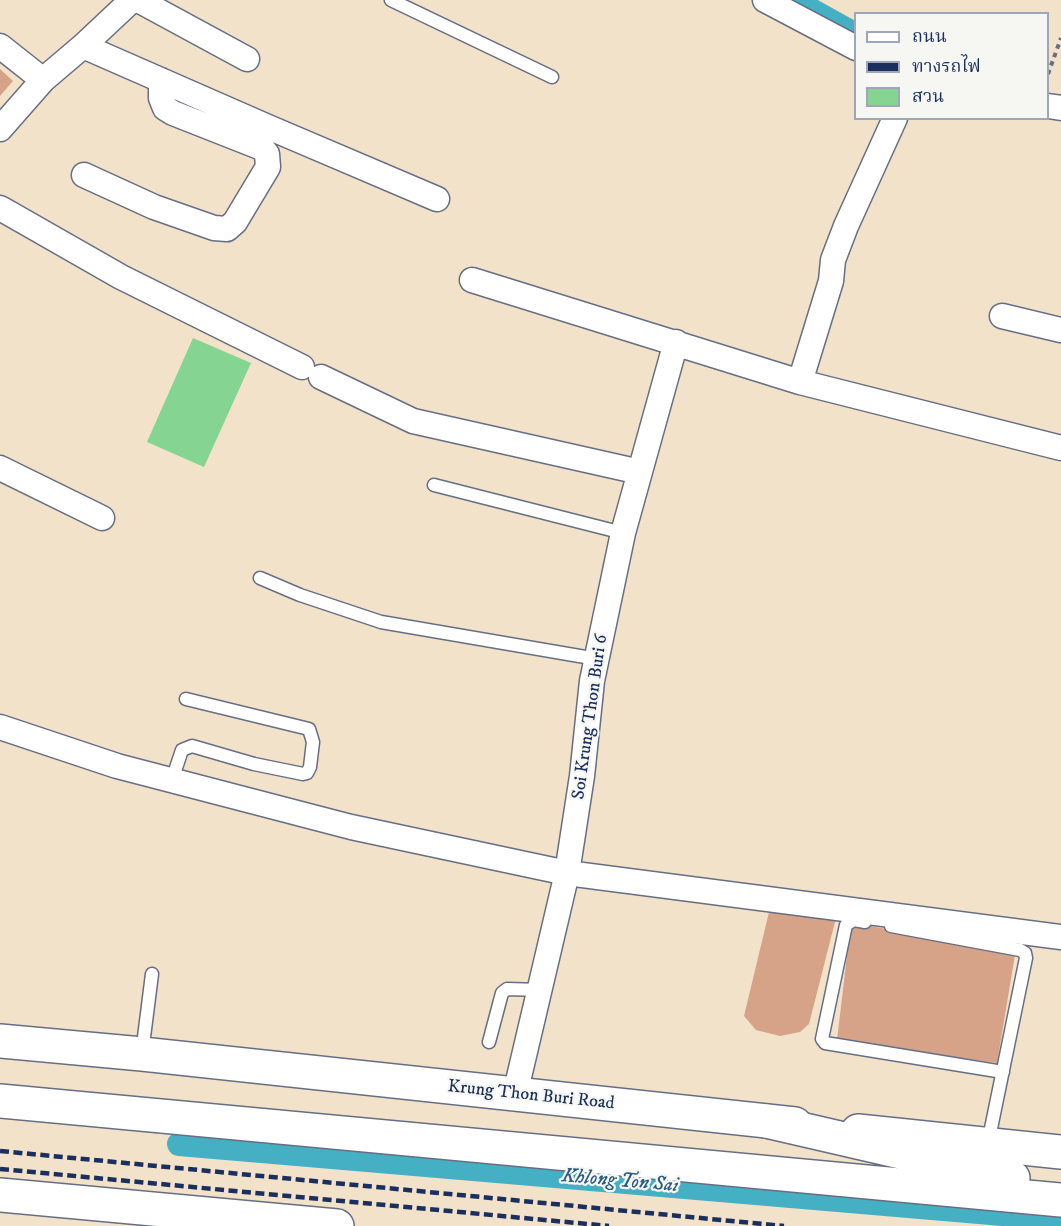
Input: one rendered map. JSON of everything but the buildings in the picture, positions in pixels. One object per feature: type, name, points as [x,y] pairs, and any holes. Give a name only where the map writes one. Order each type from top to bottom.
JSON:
[{"type":"main road","name":"Krung Thon Buri Road","points":[[0,1041],[142,1054],[1061,1152]]},
{"type":"main road","points":[[0,1101],[1061,1200]]},
{"type":"main road","points":[[766,1121],[1061,1188]]},
{"type":"main road","points":[[0,1195],[337,1226]]},
{"type":"street","points":[[0,129],[43,80],[132,0]]},
{"type":"street","points":[[138,0],[247,59]]},
{"type":"street","points":[[765,0],[854,47]]},
{"type":"street","points":[[0,46],[43,80]]},
{"type":"street","points":[[83,46],[437,199]]},
{"type":"street","points":[[84,175],[154,207],[214,228],[227,229],[235,222],[268,167],[267,154],[262,148],[165,108],[161,80]]},
{"type":"street","points":[[800,382],[831,281],[833,260],[894,120]]},
{"type":"street","points":[[0,208],[121,277],[413,421],[640,472]]},
{"type":"street","points":[[472,280],[800,382],[1061,448]]},
{"type":"street","points":[[1002,316],[1061,330]]},
{"type":"street","name":"Soi Krung Thon Buri 6","points":[[515,1094],[567,873],[582,776],[592,681],[624,534],[676,342]]},
{"type":"street","points":[[0,468],[102,518]]},
{"type":"street","points":[[0,727],[117,766],[351,827],[567,873],[1061,936]]},
{"type":"lane","points":[[391,0],[552,77]]},
{"type":"lane","points":[[434,485],[624,534]]},
{"type":"lane","points":[[260,578],[300,595],[381,622],[597,659]]},
{"type":"lane","points":[[172,780],[182,750],[192,746],[254,764],[303,774],[307,773],[310,766],[313,742],[309,729],[186,699]]},
{"type":"lane","points":[[988,1145],[1003,1072],[1026,958],[1025,953],[1020,950],[854,920],[846,925],[822,1039],[825,1043],[1003,1072]]},
{"type":"lane","points":[[142,1054],[152,974]]},
{"type":"lane","points":[[489,1042],[502,993],[507,989],[541,990]]},
{"type":"path","points":[[1049,69],[1061,38]]},
{"type":"green space","points":[[193,338],[251,363],[204,467],[147,442]]},
{"type":"waterway","points":[[793,0],[854,34]]},
{"type":"waterway","name":"Khlong Ton Sai","points":[[179,1144],[1061,1219]]},
{"type":"railway","points":[[0,1151],[784,1226]]},
{"type":"railway","points":[[0,1169],[609,1226]]}]
